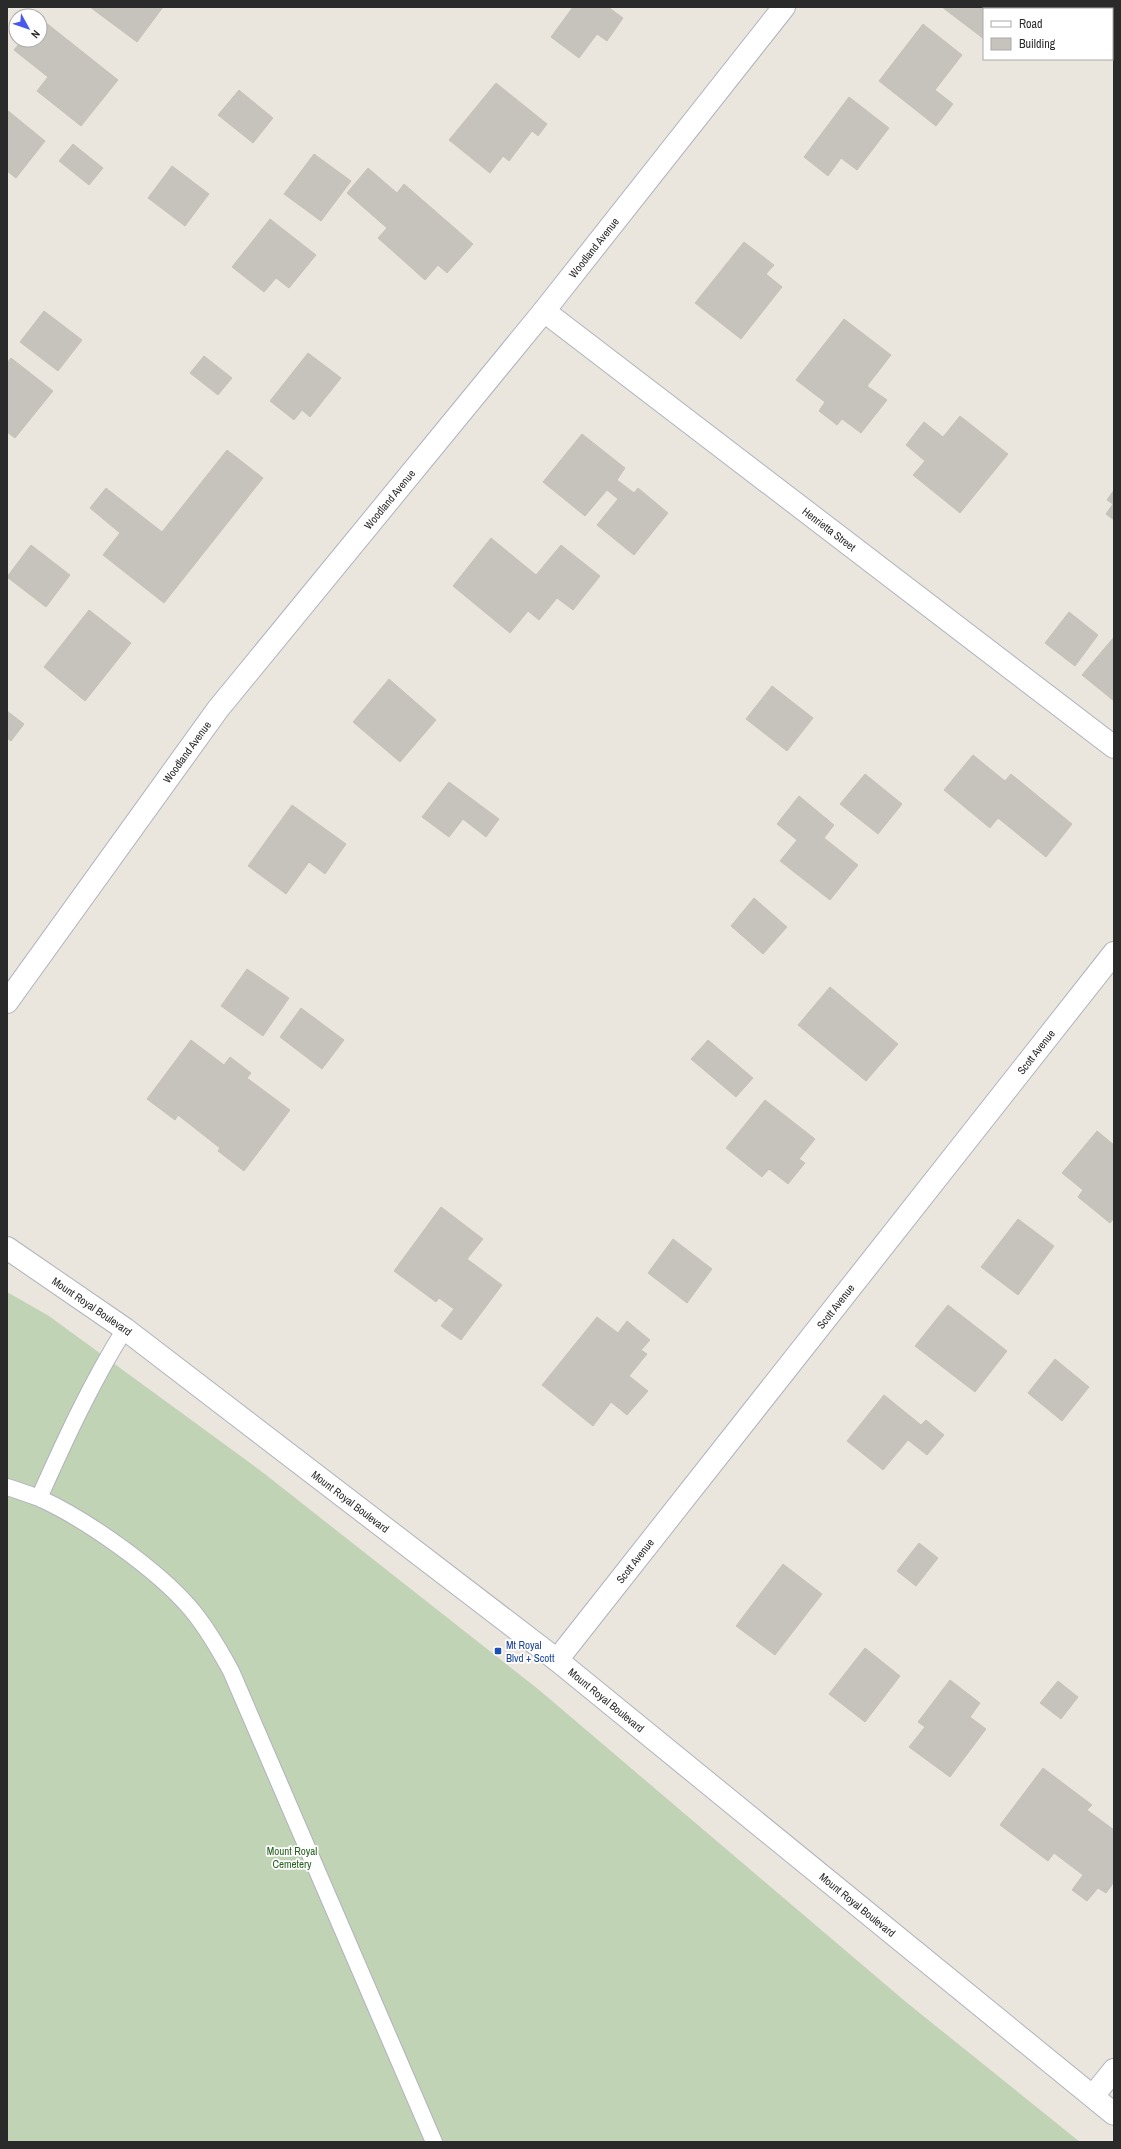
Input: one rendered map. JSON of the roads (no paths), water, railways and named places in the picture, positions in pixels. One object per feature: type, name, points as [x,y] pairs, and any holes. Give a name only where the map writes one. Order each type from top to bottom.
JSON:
[{"type":"street","name":"Woodland Avenue","points":[[7,1002],[218,709],[544,311],[784,7]]},
{"type":"street","name":"Henrietta Street","points":[[544,311],[1114,747]]},
{"type":"street","name":"Scott Avenue","points":[[557,1660],[1114,953]]},
{"type":"street","name":"Mount Royal Boulevard","points":[[7,1248],[125,1329],[557,1660],[1114,2114]]},
{"type":"street","points":[[1093,2096],[1114,2070]]},
{"type":"lane","points":[[39,1498],[76,1416],[103,1364],[125,1329]]},
{"type":"lane","points":[[7,1487],[39,1498],[77,1518],[135,1558],[163,1581],[191,1609],[214,1640],[231,1671],[434,2142]]},
{"type":"place","name":"Mt Royal Blvd + Scott","points":[[498,1651]]},
{"type":"park label","name":"Mount Royal Cemetery","points":[[292,1857]]}]
